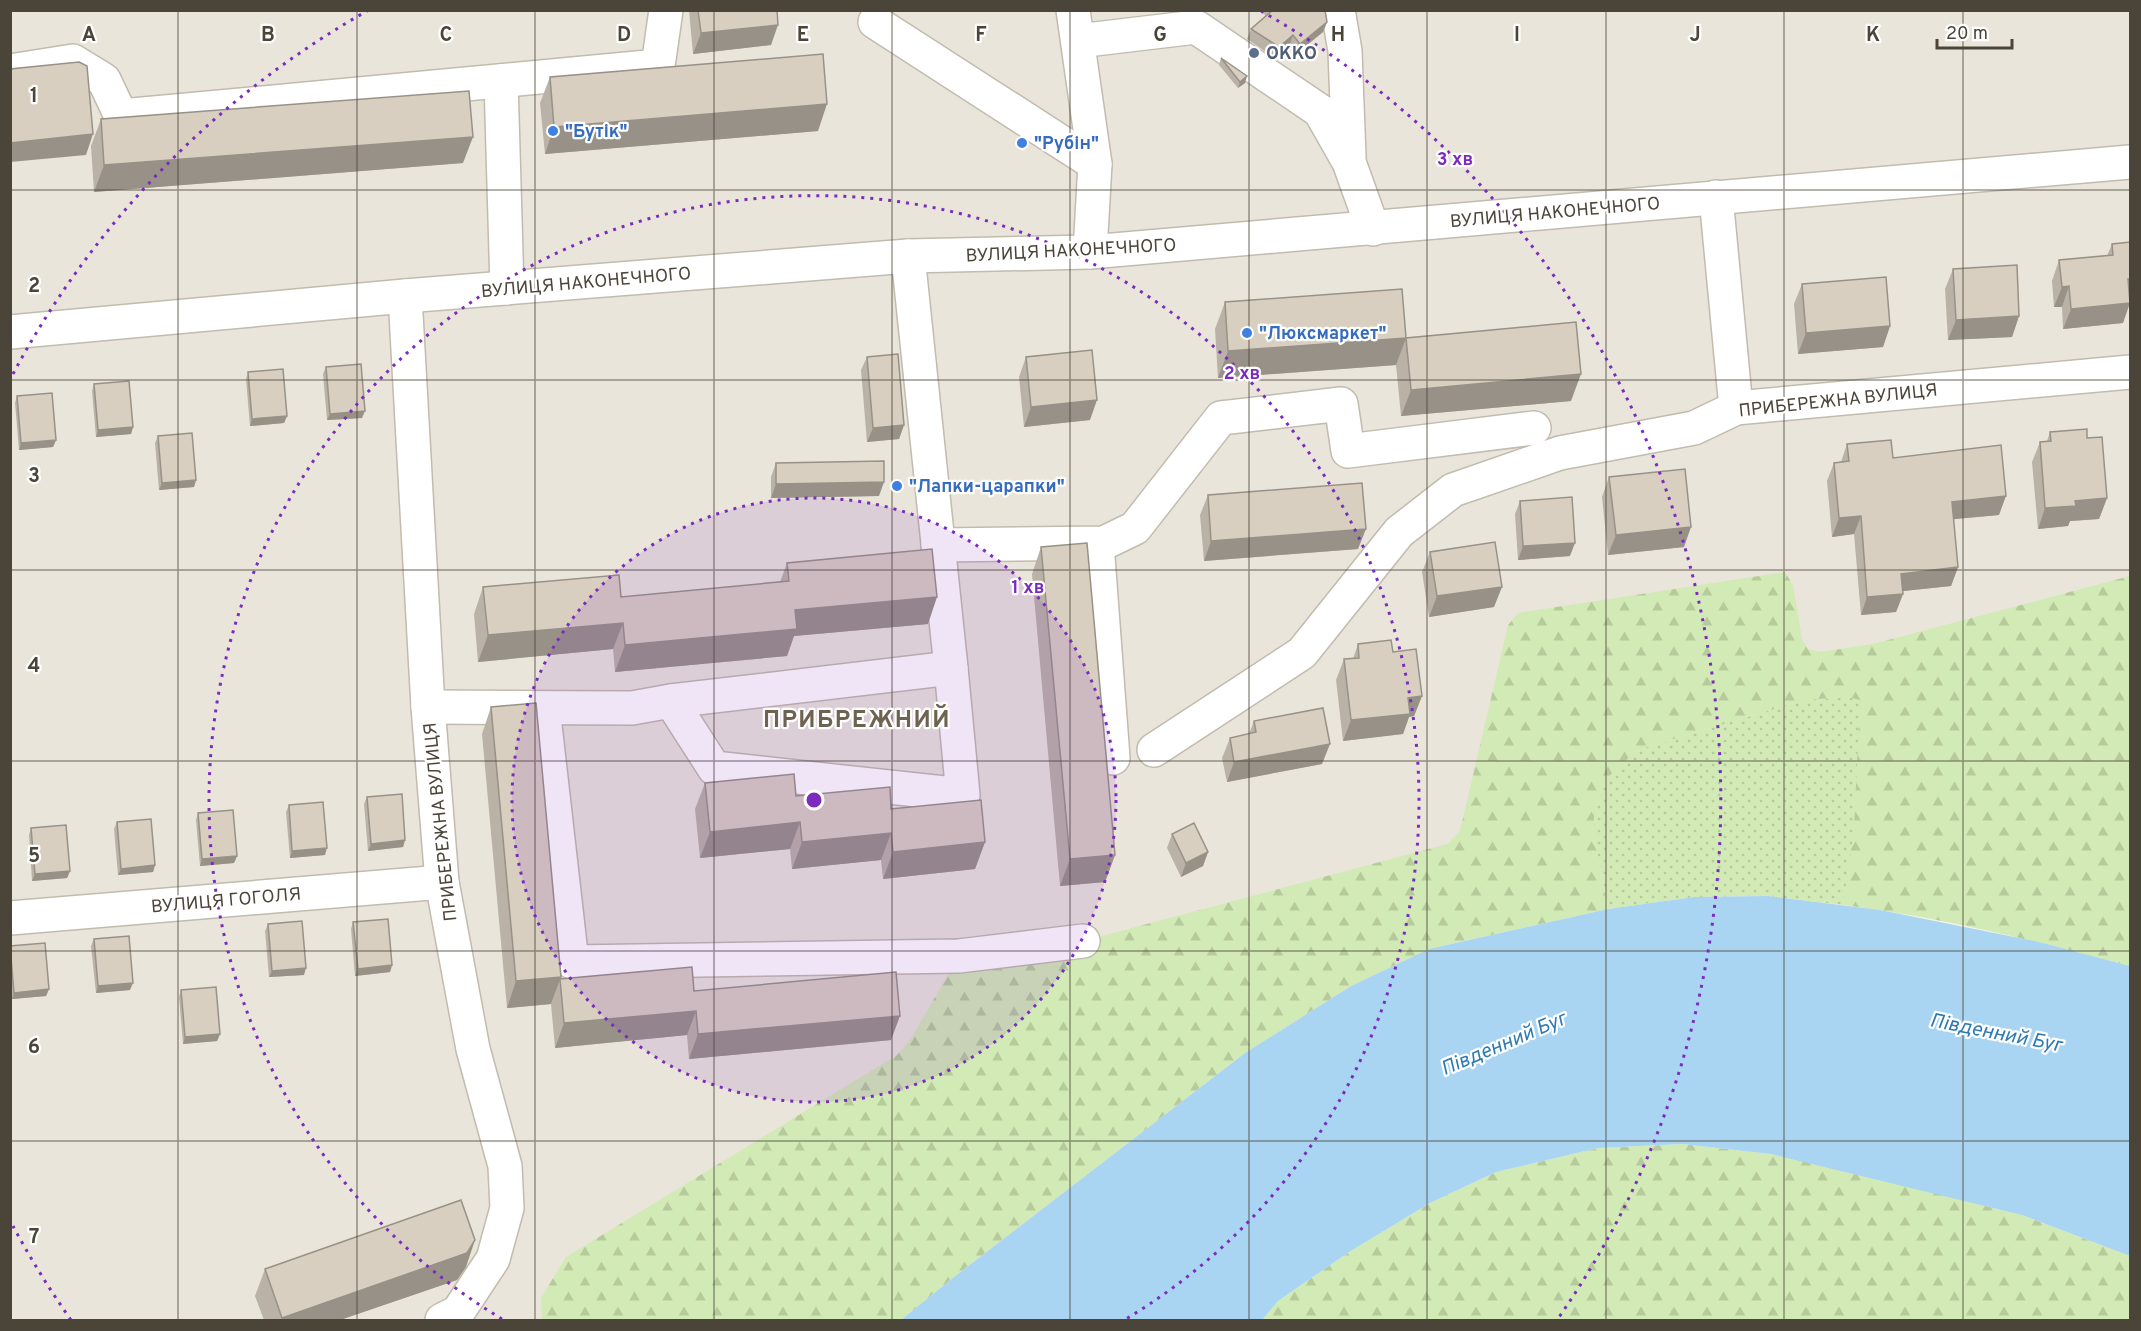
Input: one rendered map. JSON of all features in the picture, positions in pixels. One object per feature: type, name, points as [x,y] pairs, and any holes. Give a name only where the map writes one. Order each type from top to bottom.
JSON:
[{"type":"street","points":[[10,71],[73,61],[104,80],[122,116],[501,81],[658,66],[666,10]]},
{"type":"street","points":[[1338,10],[1345,51],[1349,162]]},
{"type":"street","points":[[875,22],[1095,164]]},
{"type":"street","points":[[1090,252],[1095,164],[1075,26],[1196,27],[1320,111],[1349,162],[1373,229]]},
{"type":"street","points":[[501,81],[507,288]]},
{"type":"street","name":"ВУЛИЦЯ НАКОНЕЧНОГО","points":[[10,332],[405,296],[908,256],[1090,252],[2130,162]]},
{"type":"street","points":[[1716,197],[1736,408]]},
{"type":"street","points":[[671,701],[714,768],[963,795],[908,256]]},
{"type":"street","name":"ПРИБЕРЕЖНА ВУЛИЦЯ","points":[[405,296],[428,707],[442,882],[473,1049],[505,1166],[507,1208],[493,1259],[458,1312],[442,1320]]},
{"type":"street","name":"ПРИБЕРЕЖНА ВУЛИЦЯ","points":[[1154,750],[1302,652],[1399,532],[1453,490],[1560,453],[1694,428],[1736,408],[2130,372]]},
{"type":"street","points":[[938,545],[1104,543],[1135,528],[1221,418],[1341,404],[1348,451],[1534,428]]},
{"type":"street","points":[[1097,544],[1113,758]]},
{"type":"street","points":[[428,707],[632,708],[671,701],[951,668]]},
{"type":"street","points":[[543,708],[572,962],[959,956],[1083,941]]},
{"type":"street","name":"ВУЛИЦЯ ГОГОЛЯ","points":[[10,918],[442,882]]},
{"type":"shaded area","points":[[10,11],[2130,11],[2130,892],[1854,829],[1333,925],[799,1320],[11,1320]]},
{"type":"green space","points":[[1785,572],[1793,585],[1802,639],[1808,649],[1820,652],[1873,644],[2130,576],[2130,966],[1988,931],[1916,916],[1843,905],[1854,829],[1860,700],[1847,697],[1804,700],[1637,750],[1605,780],[1594,813],[1594,834],[1608,909],[1429,949],[1351,986],[1245,1053],[901,1320],[542,1320],[541,1298],[566,1257],[897,1055],[910,1040],[959,956],[1083,941],[1447,844],[1460,831],[1508,625],[1518,613]]},
{"type":"green space","points":[[1847,697],[1870,702],[1886,709],[1843,905],[1768,896],[1694,897],[1608,909],[1594,834],[1594,813],[1605,780],[1637,750],[1804,700]]},
{"type":"green space","points":[[1682,1144],[1771,1154],[1840,1169],[2022,1215],[2130,1256],[2130,1320],[1262,1320],[1278,1301],[1349,1252],[1430,1203],[1496,1172],[1598,1148]]},
{"type":"water","name":"Південний Буг","points":[[1768,896],[1880,910],[2039,942],[2130,966],[2130,1256],[2022,1215],[1771,1154],[1682,1144],[1598,1148],[1496,1172],[1430,1203],[1349,1252],[1278,1301],[1262,1320],[901,1320],[1245,1053],[1351,986],[1429,949],[1608,909],[1694,897]]},
{"type":"building","points":[[698,10],[777,10],[778,25],[701,33]]},
{"type":"building","points":[[1273,10],[1325,10],[1327,22],[1300,44],[1293,35],[1279,47],[1251,29]]},
{"type":"building","points":[[823,54],[827,104],[554,127],[550,77]]},
{"type":"building","points":[[1221,58],[1247,76],[1240,82]]},
{"type":"building","points":[[79,62],[87,66],[93,134],[10,143],[10,69]]},
{"type":"building","points":[[469,91],[473,137],[104,165],[101,119]]},
{"type":"building","points":[[2130,242],[2130,279],[2128,279],[2130,303],[2071,309],[2069,286],[2062,287],[2059,260],[2113,255],[2112,244]]},
{"type":"building","points":[[2017,265],[2019,316],[1956,320],[1953,269]]},
{"type":"building","points":[[1886,277],[1890,326],[1806,333],[1802,284]]},
{"type":"building","points":[[1402,289],[1406,338],[1228,351],[1225,302]]},
{"type":"building","points":[[1576,322],[1581,374],[1411,390],[1406,338]]},
{"type":"building","points":[[1092,350],[1097,400],[1031,407],[1026,357]]},
{"type":"building","points":[[898,354],[904,425],[873,428],[867,357]]},
{"type":"building","points":[[361,364],[365,411],[330,414],[326,367]]},
{"type":"building","points":[[283,369],[287,416],[252,419],[248,372]]},
{"type":"building","points":[[129,381],[133,427],[98,430],[94,384]]},
{"type":"building","points":[[52,393],[56,440],[21,443],[17,396]]},
{"type":"building","points":[[2087,429],[2087,438],[2102,437],[2107,498],[2075,501],[2076,506],[2045,508],[2040,442],[2051,441],[2050,432]]},
{"type":"building","points":[[192,433],[196,480],[162,483],[158,436]]},
{"type":"building","points":[[1891,440],[1893,458],[2001,445],[2006,496],[1952,502],[1958,567],[1901,574],[1903,594],[1867,597],[1861,516],[1839,518],[1834,463],[1849,461],[1847,444]]},
{"type":"building","points":[[884,461],[884,482],[776,484],[776,463]]},
{"type":"building","points":[[1685,469],[1691,527],[1616,535],[1609,477]]},
{"type":"building","points":[[1362,483],[1366,529],[1211,541],[1208,495]]},
{"type":"building","points":[[1572,497],[1575,543],[1523,546],[1520,501]]},
{"type":"building","points":[[1495,542],[1502,587],[1437,596],[1430,552]]},
{"type":"building","points":[[1087,543],[1115,855],[1070,859],[1041,547]]},
{"type":"building","points":[[932,549],[937,597],[795,610],[797,629],[625,645],[623,623],[488,635],[483,587],[619,575],[621,597],[789,581],[787,563]]},
{"type":"building","points":[[1391,640],[1393,652],[1416,649],[1422,696],[1408,698],[1410,714],[1351,720],[1344,659],[1359,658],[1358,644]]},
{"type":"building","points":[[536,703],[561,977],[516,981],[491,707]]},
{"type":"building","points":[[1323,708],[1330,744],[1234,762],[1230,738],[1256,732],[1254,721]]},
{"type":"building","points":[[794,774],[796,796],[890,787],[891,809],[981,800],[985,842],[893,852],[891,833],[802,842],[800,822],[710,832],[705,783]]},
{"type":"building","points":[[402,794],[405,840],[371,844],[367,797]]},
{"type":"building","points":[[323,802],[327,848],[292,851],[289,805]]},
{"type":"building","points":[[233,810],[237,856],[202,859],[198,813]]},
{"type":"building","points":[[151,819],[155,865],[121,869],[117,822]]},
{"type":"building","points":[[1194,823],[1208,852],[1186,863],[1172,834]]},
{"type":"building","points":[[66,825],[70,871],[35,874],[31,828]]},
{"type":"building","points":[[388,919],[392,965],[358,969],[353,922]]},
{"type":"building","points":[[302,921],[306,968],[272,971],[268,924]]},
{"type":"building","points":[[129,936],[133,983],[98,986],[94,939]]},
{"type":"building","points":[[45,943],[49,989],[14,993],[10,946]]},
{"type":"building","points":[[692,967],[694,991],[896,972],[900,1016],[698,1034],[696,1011],[564,1023],[560,979]]},
{"type":"building","points":[[216,987],[220,1034],[185,1037],[181,990]]},
{"type":"building","points":[[461,1200],[475,1240],[467,1253],[282,1318],[265,1269]]},
{"type":"place","name":"ОККО","points":[[1254,53]]},
{"type":"place","name":"\"Бутік\"","points":[[553,131]]},
{"type":"place","name":"\"Рубін\"","points":[[1022,143]]},
{"type":"place","name":"\"Люксмаркет\"","points":[[1247,333]]},
{"type":"place","name":"\"Лапки-царапки\"","points":[[897,486]]},
{"type":"district","name":"ПРИБРЕЖНИЙ","points":[[857,719]]}]
